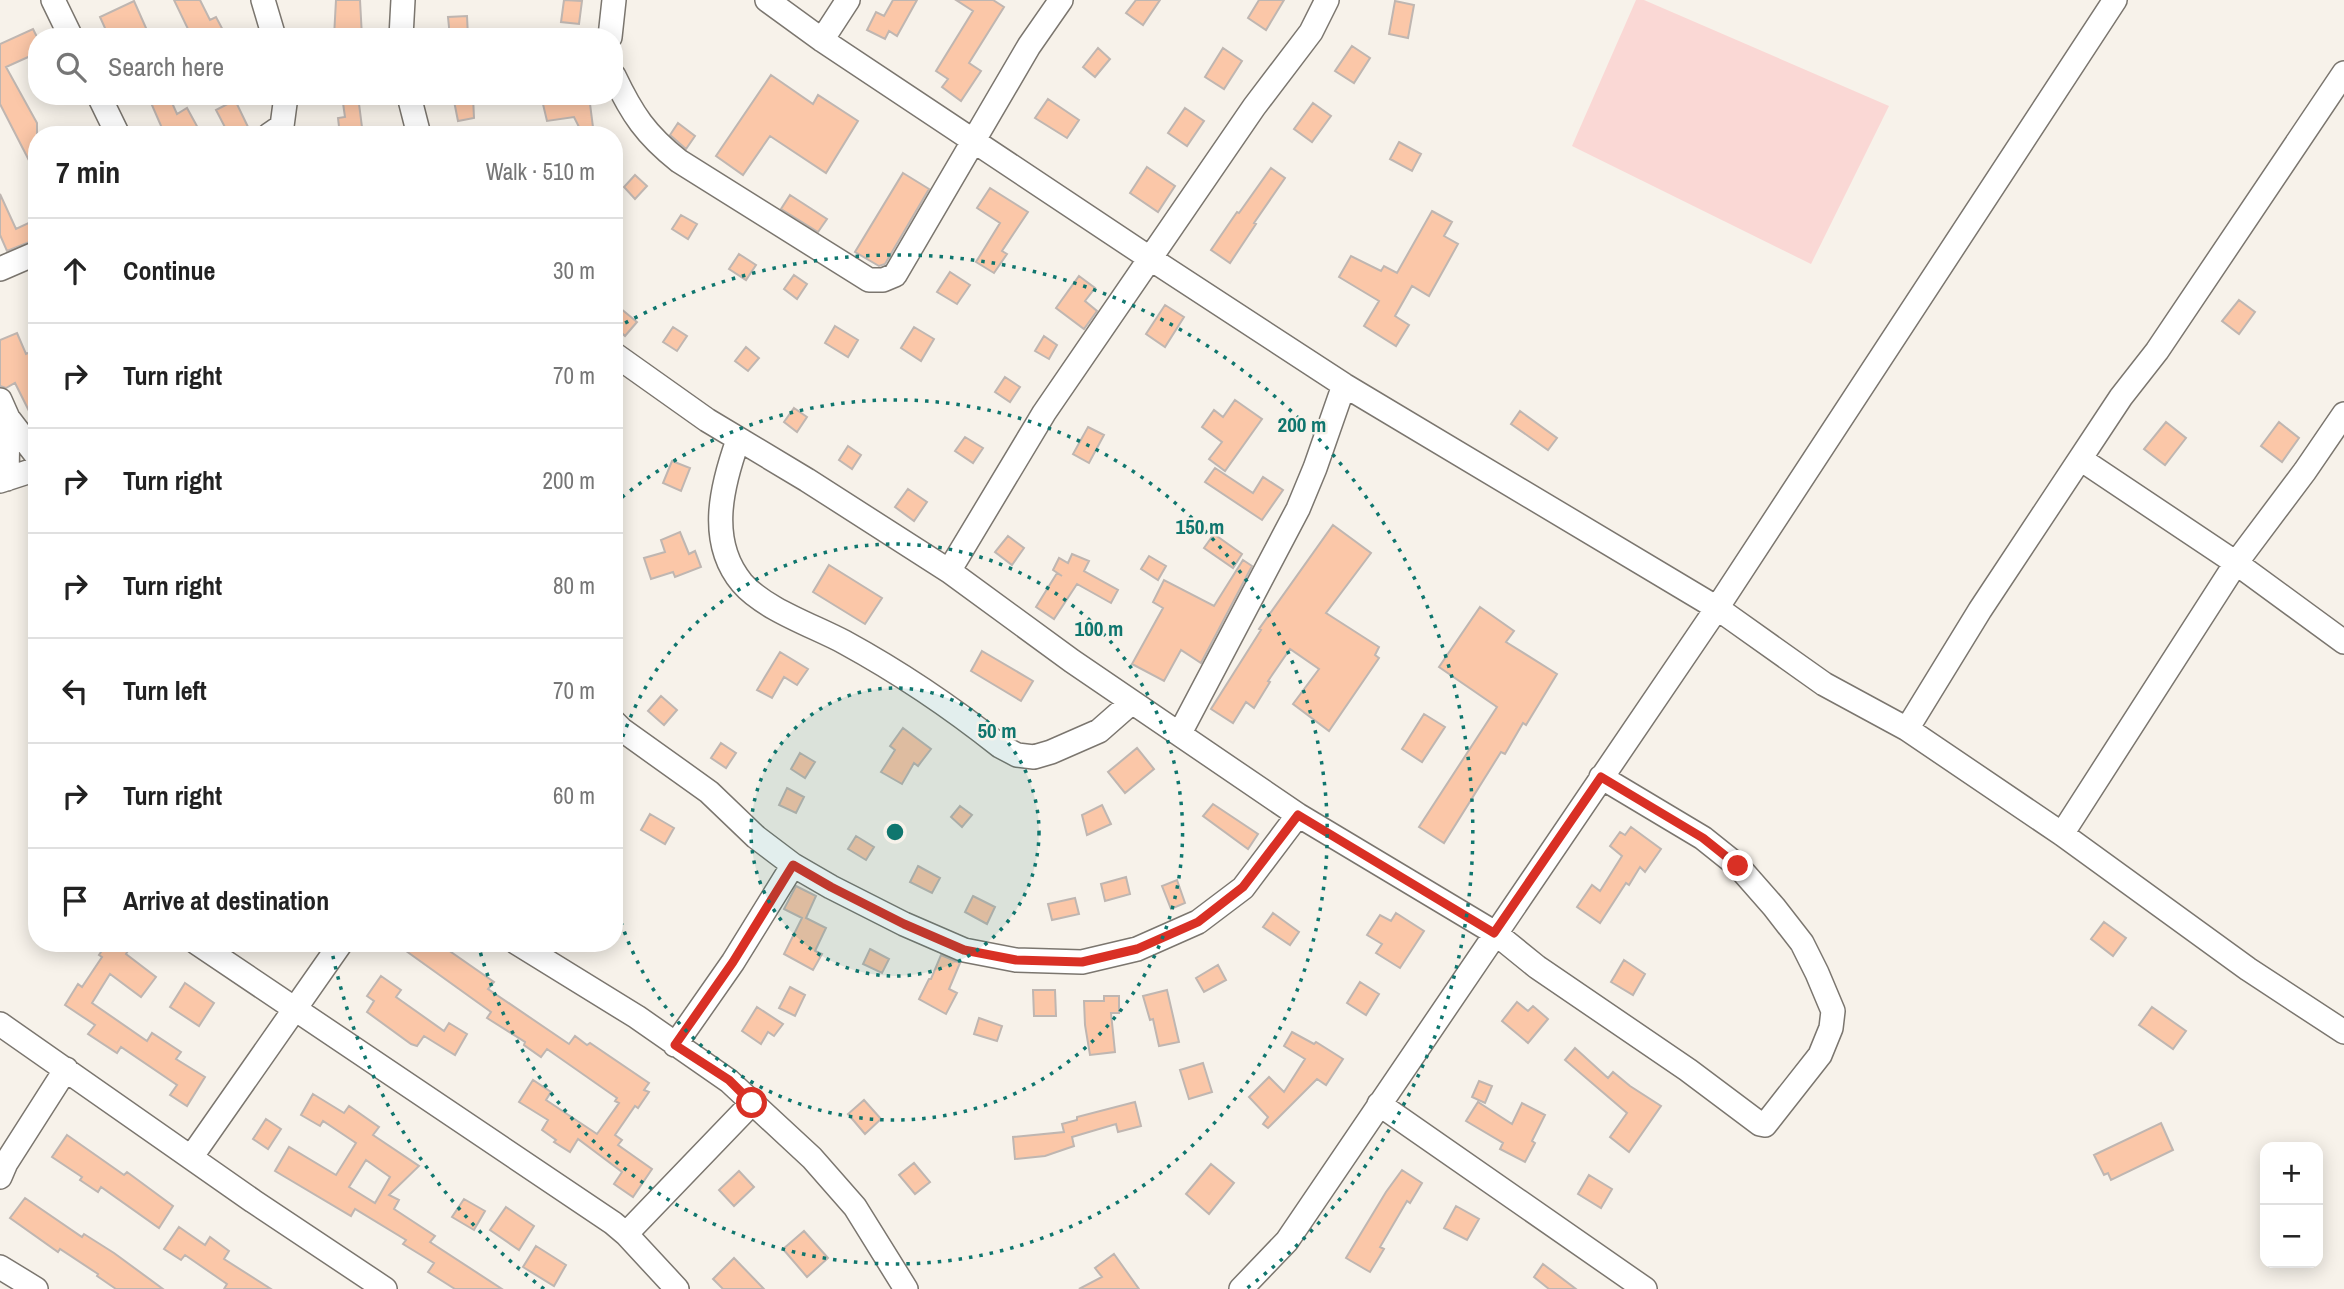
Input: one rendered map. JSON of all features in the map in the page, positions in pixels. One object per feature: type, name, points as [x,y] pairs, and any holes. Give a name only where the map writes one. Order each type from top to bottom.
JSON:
[{"type":"street","points":[[53,0],[67,28]]},
{"type":"street","points":[[263,0],[271,28]]},
{"type":"street","points":[[401,28],[403,0]]},
{"type":"street","points":[[611,28],[614,0]]},
{"type":"street","points":[[767,0],[822,40],[1344,385],[1717,608],[1824,684],[1907,729],[2062,834],[2248,969],[2344,1031]]},
{"type":"street","points":[[822,40],[848,0]]},
{"type":"street","points":[[623,93],[635,116],[654,141],[679,161],[869,280],[883,281],[895,275],[1029,46],[1061,0]]},
{"type":"street","points":[[949,571],[1044,413],[1254,107],[1311,32],[1327,0]]},
{"type":"street","points":[[1243,1289],[1287,1241],[1717,608],[2115,0]]},
{"type":"street","points":[[1907,729],[1980,610],[2344,73]]},
{"type":"street","points":[[103,105],[114,126]]},
{"type":"street","points":[[283,126],[285,105]]},
{"type":"street","points":[[411,105],[417,126]]},
{"type":"street","points":[[0,269],[28,257]]},
{"type":"street","points":[[623,360],[738,440],[807,480],[949,571],[1132,702],[1298,815],[1494,933],[1760,1124],[1768,1123],[1820,1055],[1831,1028],[1833,1011],[1802,943],[1738,866],[1703,838],[1601,777]]},
{"type":"street","points":[[1180,733],[1298,509],[1344,385]]},
{"type":"street","points":[[4,409],[28,443]]},
{"type":"street","points":[[4,409],[4,480],[28,472]]},
{"type":"street","points":[[2062,834],[2236,563],[2344,414]]},
{"type":"street","points":[[738,440],[725,478],[720,506],[721,528],[727,555],[742,583],[780,611],[908,678],[1000,746],[1017,755],[1034,757],[1079,741],[1099,731],[1132,702]]},
{"type":"street","points":[[2082,460],[2236,563],[2344,642]]},
{"type":"street","points":[[623,730],[709,792],[756,837],[793,865],[904,924],[964,950],[1016,960],[1082,962],[1137,949],[1198,922],[1243,887],[1298,815]]},
{"type":"street","points":[[675,1045],[733,962],[793,865]]},
{"type":"street","points":[[210,952],[626,1234],[677,1289]]},
{"type":"street","points":[[192,1156],[335,952]]},
{"type":"street","points":[[532,952],[637,1017],[729,1080],[812,1158],[855,1207],[906,1289]]},
{"type":"street","points":[[0,1024],[253,1201],[385,1289]]},
{"type":"street","points":[[0,1177],[6,1163],[66,1069]]},
{"type":"street","points":[[626,1234],[752,1103]]},
{"type":"street","points":[[1379,1104],[1645,1289]]},
{"type":"street","points":[[0,1267],[36,1289]]},
{"type":"shaded area","points":[[1636,0],[1644,0],[1889,106],[1811,264],[1572,146]]},
{"type":"building","points":[[174,0],[200,0],[210,20],[216,17],[222,28],[188,28]]},
{"type":"building","points":[[336,0],[360,0],[362,28],[334,28]]},
{"type":"building","points":[[564,0],[582,1],[579,24],[561,22]]},
{"type":"building","points":[[893,0],[917,0],[897,36],[889,31],[885,39],[867,30],[876,12],[884,16]]},
{"type":"building","points":[[956,0],[993,0],[1004,7],[969,63],[981,71],[961,101],[942,87],[948,79],[936,71],[973,11]]},
{"type":"building","points":[[1136,0],[1160,0],[1143,25],[1126,13]]},
{"type":"building","points":[[1259,0],[1284,0],[1266,30],[1248,18]]},
{"type":"building","points":[[134,1],[146,28],[105,28],[100,17]]},
{"type":"building","points":[[1395,1],[1414,5],[1408,38],[1389,34]]},
{"type":"building","points":[[467,16],[468,28],[449,28],[448,17]]},
{"type":"building","points":[[28,31],[28,57],[6,67],[37,123],[37,126],[28,126],[28,158],[0,104],[0,44]]},
{"type":"building","points":[[1352,46],[1370,58],[1354,83],[1335,71]]},
{"type":"building","points":[[1098,48],[1110,59],[1095,77],[1083,67]]},
{"type":"building","points":[[1223,48],[1242,61],[1224,89],[1205,77]]},
{"type":"building","points":[[771,75],[813,104],[818,95],[858,121],[826,173],[770,136],[743,175],[716,156]]},
{"type":"building","points":[[1048,99],[1079,120],[1067,138],[1035,118]]},
{"type":"building","points":[[1313,103],[1331,116],[1312,142],[1294,129]]},
{"type":"building","points":[[152,105],[173,105],[177,114],[187,108],[197,126],[161,126]]},
{"type":"building","points":[[226,105],[237,105],[248,126],[224,126],[216,110]]},
{"type":"building","points":[[343,105],[359,105],[362,126],[339,126],[338,118],[345,117]]},
{"type":"building","points":[[455,105],[473,105],[474,118],[458,121]]},
{"type":"building","points":[[543,105],[590,105],[593,126],[578,126],[574,117],[547,121]]},
{"type":"building","points":[[1185,108],[1204,121],[1187,146],[1168,133]]},
{"type":"building","points":[[678,123],[695,136],[686,149],[670,135]]},
{"type":"building","points":[[1399,142],[1421,154],[1412,171],[1390,159]]},
{"type":"building","points":[[1147,167],[1175,186],[1158,212],[1130,193]]},
{"type":"building","points":[[1271,168],[1285,178],[1230,263],[1211,250]]},
{"type":"building","points":[[903,173],[929,189],[885,264],[879,266],[855,252]]},
{"type":"building","points":[[635,175],[647,186],[635,199],[624,187]]},
{"type":"building","points":[[990,188],[1028,212],[1002,251],[1007,254],[994,273],[976,262],[1000,223],[977,208]]},
{"type":"building","points":[[0,194],[16,229],[28,223],[28,243],[7,251],[0,235]]},
{"type":"building","points":[[790,195],[827,219],[818,232],[781,209]]},
{"type":"building","points":[[1432,211],[1452,222],[1444,236],[1458,244],[1429,296],[1412,286],[1395,316],[1409,325],[1396,346],[1364,326],[1379,301],[1339,277],[1351,256],[1381,271],[1384,266],[1397,273]]},
{"type":"building","points":[[681,215],[697,224],[688,239],[672,229]]},
{"type":"building","points":[[739,254],[756,265],[746,280],[729,269]]},
{"type":"building","points":[[950,272],[970,285],[957,304],[937,292]]},
{"type":"building","points":[[794,275],[807,284],[797,299],[784,289]]},
{"type":"building","points":[[1079,276],[1095,288],[1085,301],[1097,311],[1084,329],[1056,308]]},
{"type":"building","points":[[2239,300],[2255,312],[2239,334],[2222,321]]},
{"type":"building","points":[[1165,305],[1184,317],[1165,347],[1146,334]]},
{"type":"building","points":[[623,310],[637,322],[625,336],[623,334]]},
{"type":"building","points":[[835,326],[858,340],[848,357],[825,343]]},
{"type":"building","points":[[673,327],[687,336],[677,351],[663,342]]},
{"type":"building","points":[[914,327],[934,339],[921,361],[901,348]]},
{"type":"building","points":[[17,333],[26,354],[28,353],[28,409],[15,383],[6,388],[0,386],[0,340]]},
{"type":"building","points":[[1044,336],[1057,345],[1049,359],[1035,351]]},
{"type":"building","points":[[746,347],[759,358],[748,371],[735,361]]},
{"type":"building","points":[[1005,377],[1020,387],[1010,402],[995,392]]},
{"type":"building","points":[[1235,400],[1262,419],[1225,471],[1209,459],[1222,442],[1202,427],[1214,410],[1223,417]]},
{"type":"building","points":[[794,408],[807,417],[797,432],[784,422]]},
{"type":"building","points":[[1520,411],[1557,438],[1548,450],[1511,424]]},
{"type":"building","points":[[2166,422],[2186,438],[2165,465],[2144,449]]},
{"type":"building","points":[[2279,422],[2299,438],[2282,462],[2261,446]]},
{"type":"building","points":[[1088,427],[1104,435],[1089,463],[1073,454]]},
{"type":"building","points":[[965,437],[983,448],[973,463],[955,451]]},
{"type":"building","points":[[848,446],[861,455],[852,469],[839,460]]},
{"type":"building","points":[[672,461],[690,468],[681,491],[663,483]]},
{"type":"building","points":[[1215,468],[1253,493],[1263,477],[1283,490],[1262,520],[1205,482]]},
{"type":"building","points":[[908,489],[927,502],[914,521],[895,507]]},
{"type":"building","points":[[1333,525],[1371,553],[1326,613],[1379,647],[1375,655],[1379,658],[1329,731],[1293,704],[1319,669],[1290,649],[1268,681],[1270,682],[1254,708],[1246,702],[1233,723],[1211,709],[1261,630],[1259,629]]},
{"type":"building","points":[[680,532],[689,554],[695,551],[701,567],[675,577],[673,572],[651,579],[644,558],[665,552],[661,540]]},
{"type":"building","points":[[1214,534],[1242,554],[1233,568],[1204,548]]},
{"type":"building","points":[[1008,536],[1024,548],[1012,565],[995,552]]},
{"type":"building","points":[[1072,554],[1089,561],[1084,571],[1118,590],[1111,603],[1077,584],[1054,619],[1036,607],[1057,573],[1062,576],[1053,570],[1059,558],[1068,563]]},
{"type":"building","points":[[1149,556],[1166,566],[1158,580],[1141,569]]},
{"type":"building","points":[[1243,560],[1252,566],[1201,663],[1181,650],[1164,681],[1132,664],[1163,608],[1153,602],[1164,580],[1214,606]]},
{"type":"building","points":[[829,565],[882,598],[865,624],[813,592]]},
{"type":"building","points":[[1480,607],[1514,631],[1506,642],[1557,674],[1526,725],[1523,723],[1505,754],[1501,752],[1444,843],[1419,827],[1497,707],[1439,667]]},
{"type":"building","points":[[982,651],[1033,681],[1021,701],[971,671]]},
{"type":"building","points":[[780,652],[808,669],[797,685],[784,677],[772,698],[757,690]]},
{"type":"building","points":[[661,696],[677,710],[664,725],[648,711]]},
{"type":"building","points":[[1424,714],[1445,727],[1422,762],[1402,749]]},
{"type":"building","points":[[903,728],[931,749],[918,766],[914,763],[902,784],[881,772],[895,750],[890,746]]},
{"type":"building","points":[[721,743],[736,753],[726,768],[711,758]]},
{"type":"building","points":[[1137,748],[1154,769],[1125,793],[1108,772]]},
{"type":"building","points":[[800,753],[815,762],[805,778],[791,769]]},
{"type":"building","points":[[787,788],[804,797],[796,813],[779,805]]},
{"type":"building","points":[[1213,804],[1258,834],[1248,849],[1203,816]]},
{"type":"building","points":[[1102,805],[1111,824],[1087,835],[1082,815]]},
{"type":"building","points":[[960,806],[972,815],[962,827],[951,817]]},
{"type":"building","points":[[650,814],[674,828],[665,844],[641,830]]},
{"type":"building","points":[[1631,827],[1661,849],[1645,872],[1640,867],[1629,885],[1626,883],[1600,923],[1577,907],[1592,885],[1600,891],[1622,856],[1610,846],[1620,832],[1625,835]]},
{"type":"building","points":[[856,836],[874,847],[866,860],[848,849]]},
{"type":"building","points":[[918,866],[940,878],[932,893],[910,882]]},
{"type":"building","points":[[1126,877],[1130,894],[1105,901],[1101,884]]},
{"type":"building","points":[[1177,880],[1185,903],[1171,909],[1162,886]]},
{"type":"building","points":[[796,886],[816,896],[806,918],[826,928],[815,951],[822,954],[813,970],[784,954],[802,918],[784,909]]},
{"type":"building","points":[[973,896],[995,907],[987,924],[965,912]]},
{"type":"building","points":[[1075,898],[1079,914],[1052,920],[1048,904]]},
{"type":"building","points":[[1273,913],[1299,932],[1290,945],[1263,927]]},
{"type":"building","points":[[1396,913],[1424,931],[1400,968],[1376,953],[1382,944],[1367,935],[1380,915],[1391,921]]},
{"type":"building","points":[[2104,922],[2126,938],[2113,956],[2091,939]]},
{"type":"building","points":[[870,949],[889,959],[882,973],[863,964]]},
{"type":"building","points":[[101,952],[127,952],[126,954],[156,977],[141,997],[110,974],[92,1003],[147,1041],[152,1033],[181,1052],[176,1059],[205,1077],[187,1106],[170,1095],[177,1085],[121,1047],[117,1053],[88,1034],[95,1025],[65,1005],[78,984],[82,987],[102,957],[99,955]]},
{"type":"building","points":[[408,952],[451,952],[494,982],[488,989],[569,1044],[575,1036],[587,1045],[590,1043],[649,1083],[644,1090],[649,1092],[638,1108],[635,1106],[615,1135],[622,1140],[618,1145],[652,1169],[633,1197],[614,1184],[622,1172],[578,1139],[570,1152],[554,1142],[556,1140],[542,1130],[548,1120],[519,1102],[533,1080],[551,1092],[546,1100],[597,1134],[619,1103],[615,1101],[617,1098],[547,1049],[541,1057],[524,1045],[525,1042],[487,1018],[491,1012]]},
{"type":"building","points":[[941,955],[960,963],[949,989],[957,993],[946,1014],[919,999]]},
{"type":"building","points":[[1624,960],[1645,974],[1633,995],[1611,982]]},
{"type":"building","points":[[1218,965],[1226,980],[1204,992],[1196,978]]},
{"type":"building","points":[[381,976],[401,990],[396,997],[444,1031],[449,1023],[467,1034],[455,1055],[424,1036],[417,1046],[411,1044],[367,1012],[374,1001],[367,996]]},
{"type":"building","points":[[1360,982],[1379,994],[1366,1015],[1347,1003]]},
{"type":"building","points":[[185,983],[214,1003],[199,1026],[170,1007]]},
{"type":"building","points":[[790,987],[805,995],[795,1016],[779,1008]]},
{"type":"building","points":[[1033,990],[1055,990],[1056,1016],[1034,1016]]},
{"type":"building","points":[[1167,990],[1179,1042],[1159,1046],[1153,1019],[1150,1020],[1143,996]]},
{"type":"building","points":[[1104,996],[1119,996],[1119,1013],[1111,1013],[1115,1052],[1090,1055],[1084,1001],[1104,1001]]},
{"type":"building","points":[[1517,1002],[1528,1011],[1533,1006],[1548,1019],[1528,1043],[1502,1021]]},
{"type":"building","points":[[757,1007],[783,1024],[774,1036],[768,1032],[761,1044],[742,1031]]},
{"type":"building","points":[[2152,1007],[2186,1031],[2173,1049],[2139,1025]]},
{"type":"building","points":[[979,1018],[1002,1026],[997,1041],[974,1034]]},
{"type":"building","points":[[1292,1032],[1314,1044],[1316,1042],[1343,1059],[1326,1085],[1317,1079],[1268,1128],[1263,1124],[1268,1117],[1249,1097],[1269,1077],[1284,1092],[1305,1059],[1284,1046]]},
{"type":"building","points":[[1575,1048],[1608,1078],[1613,1072],[1661,1106],[1629,1152],[1610,1137],[1627,1113],[1565,1060]]},
{"type":"building","points":[[1203,1063],[1212,1092],[1189,1099],[1180,1070]]},
{"type":"building","points":[[1479,1081],[1492,1086],[1485,1103],[1472,1097]]},
{"type":"building","points":[[313,1094],[344,1113],[349,1106],[379,1127],[373,1135],[419,1166],[389,1195],[399,1200],[394,1209],[435,1236],[430,1242],[502,1289],[455,1289],[428,1272],[434,1263],[403,1244],[406,1240],[355,1209],[351,1216],[275,1171],[289,1147],[336,1175],[356,1143],[323,1121],[320,1126],[301,1115]],"holes":[[[366,1160],[390,1177],[375,1203],[349,1187]]]},
{"type":"building","points":[[864,1100],[881,1119],[865,1134],[848,1114]]},
{"type":"building","points":[[1135,1102],[1141,1126],[1118,1132],[1116,1124],[1072,1137],[1074,1146],[1045,1156],[1015,1159],[1013,1137],[1064,1132],[1062,1124],[1077,1120],[1077,1117]]},
{"type":"building","points":[[1478,1102],[1512,1124],[1522,1103],[1545,1115],[1525,1162],[1500,1149],[1503,1143],[1466,1121]]},
{"type":"building","points":[[266,1119],[281,1129],[268,1149],[253,1139]]},
{"type":"building","points":[[2161,1123],[2173,1150],[2111,1180],[2108,1173],[2104,1175],[2094,1155]]},
{"type":"building","points":[[67,1135],[124,1175],[127,1172],[173,1206],[159,1228],[101,1187],[98,1192],[80,1180],[82,1177],[52,1157]]},
{"type":"building","points":[[914,1163],[930,1182],[915,1194],[899,1175]]},
{"type":"building","points":[[1211,1164],[1234,1183],[1209,1214],[1186,1194]]},
{"type":"building","points":[[1402,1170],[1422,1183],[1410,1203],[1407,1201],[1380,1247],[1384,1249],[1370,1272],[1346,1258]]},
{"type":"building","points":[[739,1171],[754,1187],[734,1206],[719,1190]]},
{"type":"building","points":[[1589,1175],[1612,1189],[1601,1208],[1578,1194]]},
{"type":"building","points":[[25,1198],[82,1237],[84,1234],[114,1253],[163,1289],[116,1289],[60,1249],[58,1252],[10,1218]]},
{"type":"building","points":[[464,1199],[485,1211],[474,1230],[452,1217]]},
{"type":"building","points":[[1456,1206],[1479,1219],[1467,1240],[1444,1228]]},
{"type":"building","points":[[506,1207],[534,1226],[519,1250],[490,1230]]},
{"type":"building","points":[[179,1227],[205,1245],[210,1237],[229,1251],[224,1259],[271,1289],[224,1289],[227,1284],[185,1255],[181,1260],[164,1249]]},
{"type":"building","points":[[804,1231],[828,1258],[807,1277],[783,1249]]},
{"type":"building","points":[[536,1246],[566,1265],[554,1286],[523,1267]]},
{"type":"building","points":[[1114,1254],[1139,1289],[1079,1289],[1102,1277],[1095,1268]]},
{"type":"building","points":[[734,1258],[764,1289],[723,1289],[713,1279]]},
{"type":"building","points":[[1543,1264],[1576,1289],[1549,1289],[1534,1277]]},
{"type":"route","points":[[752,1103],[729,1080],[675,1045],[733,962],[793,865],[904,924],[964,950],[1016,960],[1082,962],[1137,949],[1198,922],[1243,887],[1298,815],[1494,933],[1601,777],[1703,838],[1738,866]]}]
